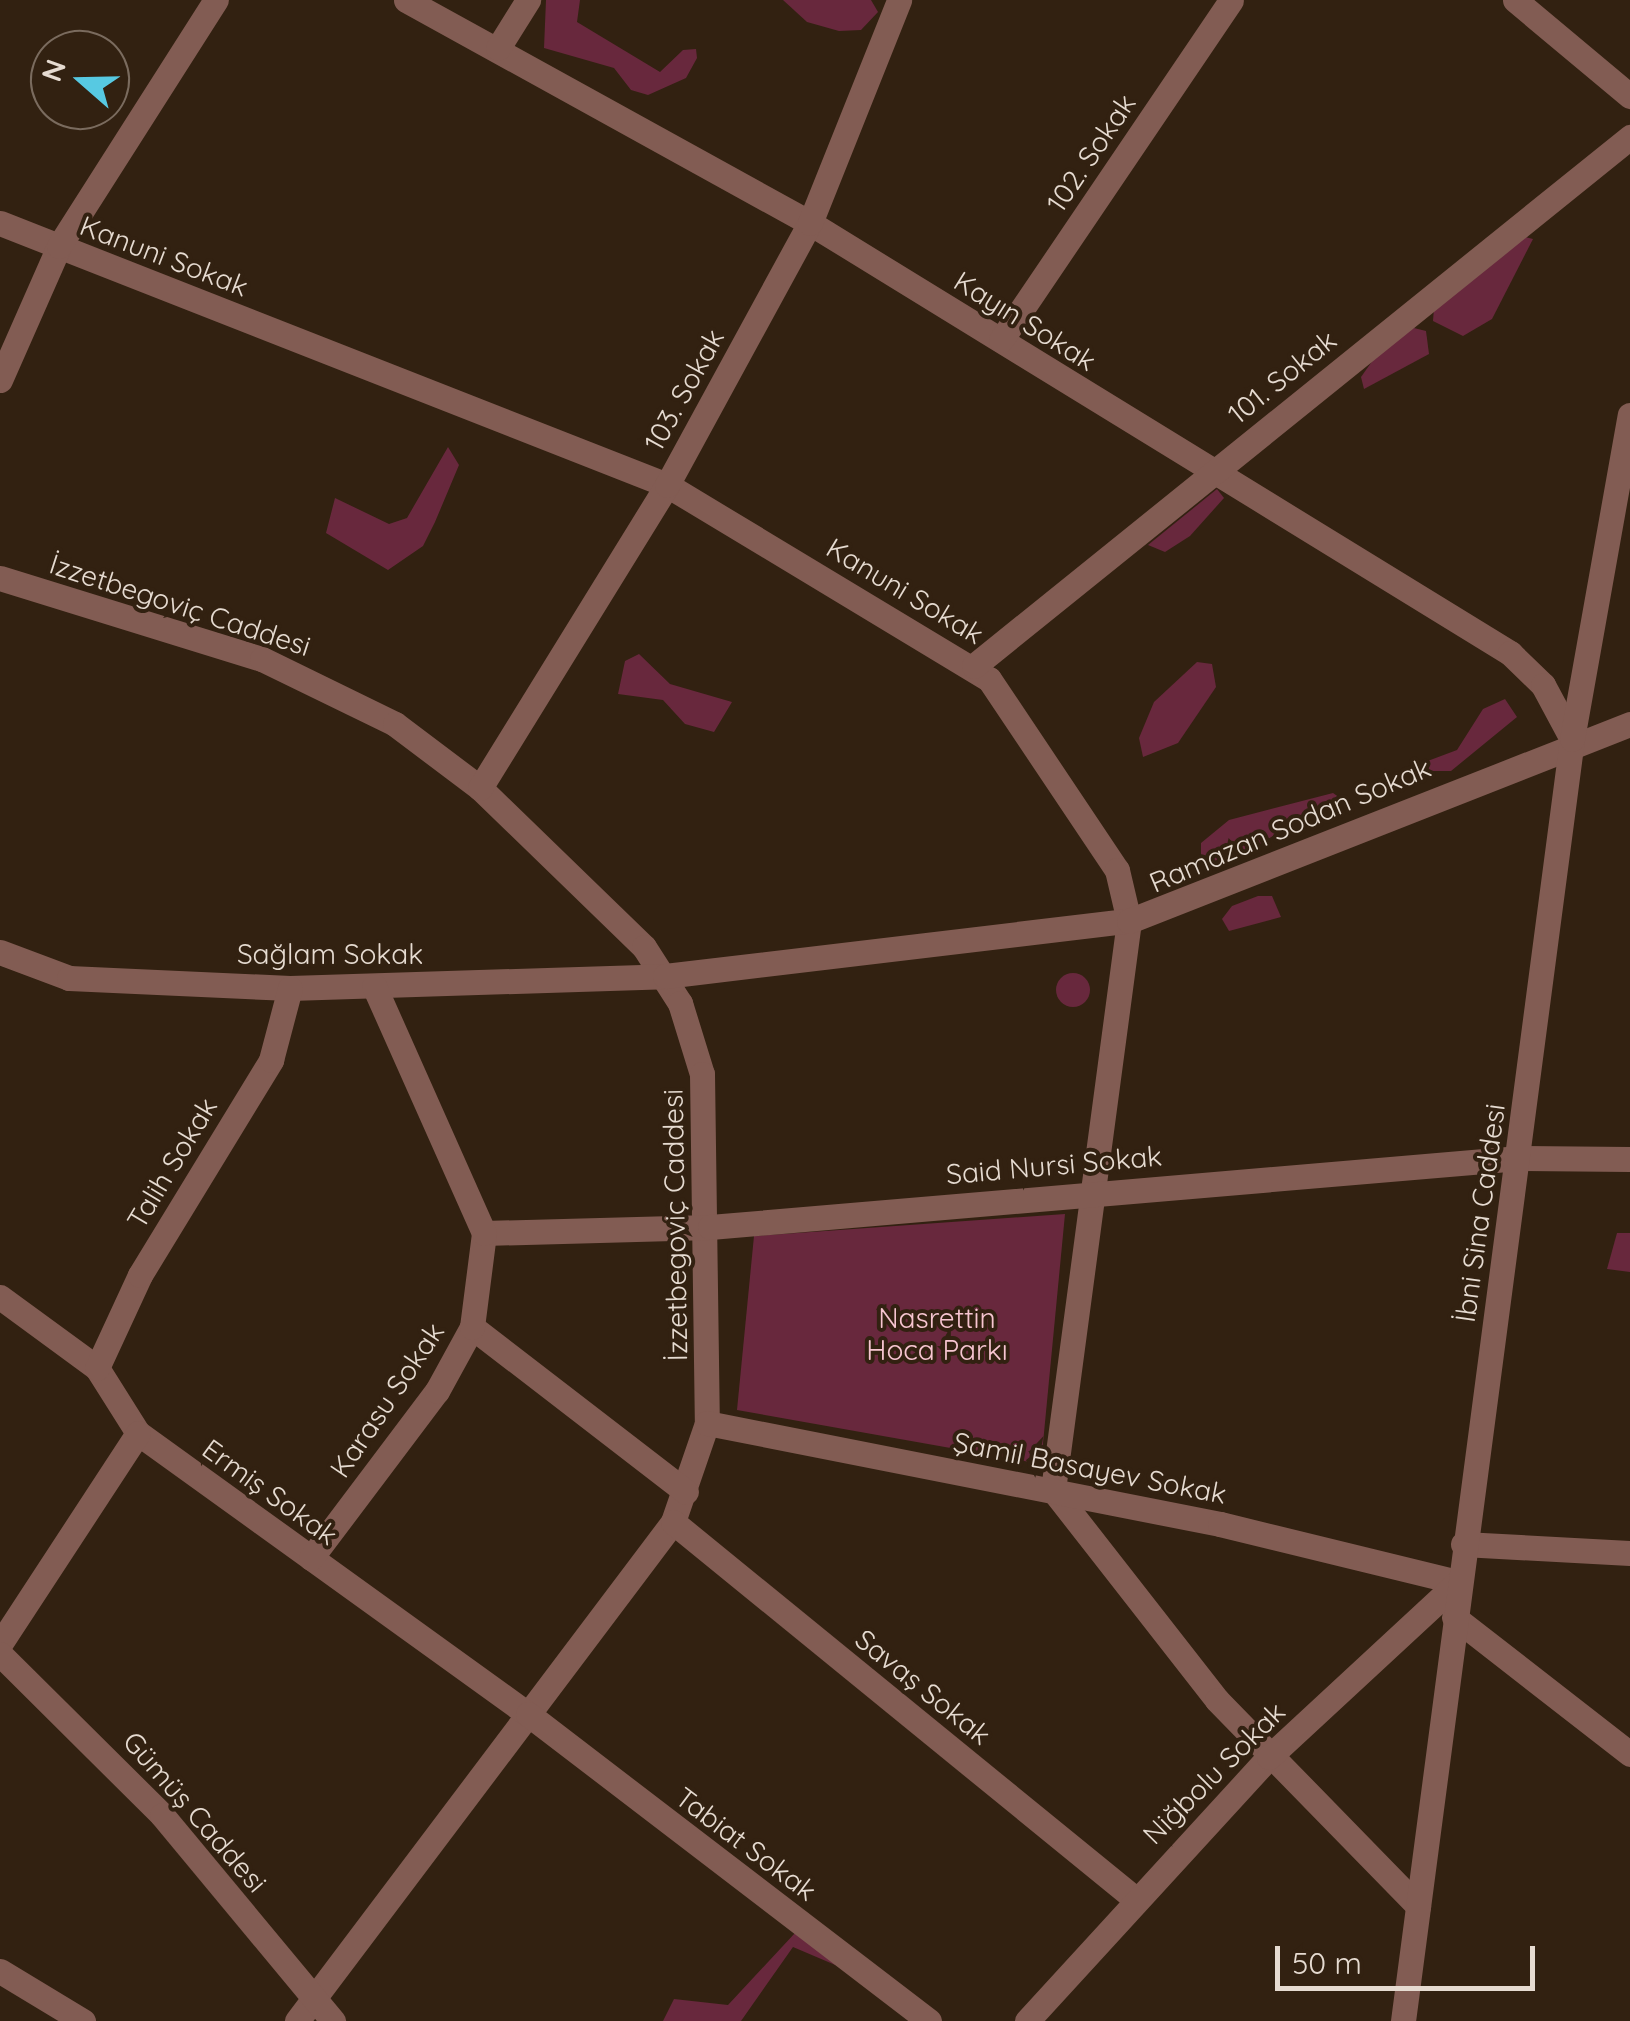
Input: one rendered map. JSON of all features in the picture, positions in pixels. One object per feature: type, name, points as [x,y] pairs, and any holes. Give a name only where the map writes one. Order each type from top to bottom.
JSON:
[{"type":"street","points":[[0,380],[59,246],[216,0]]},
{"type":"street","name":"Kayın Sokak","points":[[406,0],[810,223],[1001,340],[1209,475],[1510,653],[1543,685],[1572,739]]},
{"type":"street","points":[[498,48],[528,0]]},
{"type":"street","name":"103. Sokak","points":[[480,788],[666,485],[810,223],[899,0]]},
{"type":"street","name":"102. Sokak","points":[[1001,340],[1231,0]]},
{"type":"street","points":[[1515,0],[1630,96]]},
{"type":"street","name":"101. Sokak","points":[[974,666],[1630,137]]},
{"type":"street","name":"Kanuni Sokak","points":[[0,224],[666,485],[974,666],[1117,870],[1128,921],[1053,1490]]},
{"type":"street","name":"İbni Sina Caddesi","points":[[1403,2021],[1572,739],[1630,415]]},
{"type":"street","name":"İzzetbegoviç Caddesi","points":[[0,578],[337,692],[480,788],[607,906],[665,976],[702,1074],[710,1227],[707,1424],[686,1492],[673,1522],[296,2021]]},
{"type":"street","name":"Ramazan Sodan Sokak","points":[[665,976],[1128,921],[1572,739],[1630,724]]},
{"type":"street","name":"Sağlam Sokak","points":[[0,952],[69,978],[290,988],[665,976]]},
{"type":"street","points":[[374,986],[484,1233]]},
{"type":"street","name":"Talih Sokak","points":[[98,1368],[140,1275],[271,1060],[290,988]]},
{"type":"street","name":"Said Nursi Sokak","points":[[484,1233],[710,1227],[1092,1190],[1519,1158],[1630,1159]]},
{"type":"street","name":"Karasu Sokak","points":[[310,1558],[437,1390],[472,1327],[484,1233]]},
{"type":"street","name":"Ermiş Sokak","points":[[0,1297],[98,1368],[138,1433],[528,1714]]},
{"type":"street","points":[[472,1327],[686,1492]]},
{"type":"street","name":"Şamil Basayev Sokak","points":[[707,1424],[1053,1490],[1458,1582]]},
{"type":"street","points":[[0,1644],[138,1433]]},
{"type":"street","points":[[1053,1490],[1269,1756],[1418,1906]]},
{"type":"street","name":"Savaş Sokak","points":[[673,1522],[1134,1898]]},
{"type":"street","points":[[1464,1544],[1630,1554]]},
{"type":"street","name":"Niğbolu Sokak","points":[[1026,2021],[1134,1898],[1269,1756],[1458,1582]]},
{"type":"street","points":[[1454,1617],[1630,1754]]},
{"type":"street","name":"Gümüş Caddesi","points":[[0,1654],[138,1789],[333,2021]]},
{"type":"street","name":"Tabiat Sokak","points":[[528,1714],[928,2021]]},
{"type":"street","points":[[0,1971],[83,2021]]},
{"type":"green space","points":[[546,0],[580,0],[577,22],[660,72],[683,50],[696,49],[697,58],[686,78],[648,95],[631,90],[614,68],[544,48]]},
{"type":"green space","points":[[783,0],[871,0],[878,12],[861,30],[839,31],[807,22]]},
{"type":"green space","points":[[1517,235],[1533,239],[1492,319],[1463,336],[1433,321],[1434,308]]},
{"type":"green space","points":[[1414,328],[1426,331],[1429,354],[1364,389],[1361,377],[1385,343]]},
{"type":"green space","points":[[448,447],[459,465],[423,546],[388,570],[326,533],[335,498],[389,524],[407,518]]},
{"type":"green space","points":[[1217,489],[1224,498],[1190,536],[1165,552],[1148,545]]},
{"type":"green space","points":[[639,654],[670,684],[732,702],[714,732],[685,724],[663,700],[618,694],[625,661]]},
{"type":"green space","points":[[1197,662],[1212,664],[1216,687],[1178,743],[1143,757],[1139,738],[1154,702]]},
{"type":"green space","points":[[1505,699],[1517,717],[1451,771],[1430,771],[1425,762],[1457,750],[1483,709]]},
{"type":"green space","points":[[1333,793],[1343,800],[1336,809],[1319,808],[1250,850],[1207,863],[1201,855],[1201,843],[1229,820]]},
{"type":"green space","points":[[1258,896],[1272,896],[1281,917],[1229,931],[1222,919],[1232,906]]},
{"type":"green space","points":[[1073,973],[1085,978],[1090,990],[1085,1002],[1073,1007],[1061,1002],[1056,990],[1061,978]]},
{"type":"green space","name":"Nasrettin Hoca Parkı","points":[[1065,1214],[1041,1464],[737,1410],[754,1236]]},
{"type":"green space","points":[[1617,1233],[1630,1233],[1630,1272],[1607,1269]]},
{"type":"green space","points":[[795,1933],[840,1967],[793,1947],[741,2021],[663,2021],[674,1999],[728,2005]]}]
